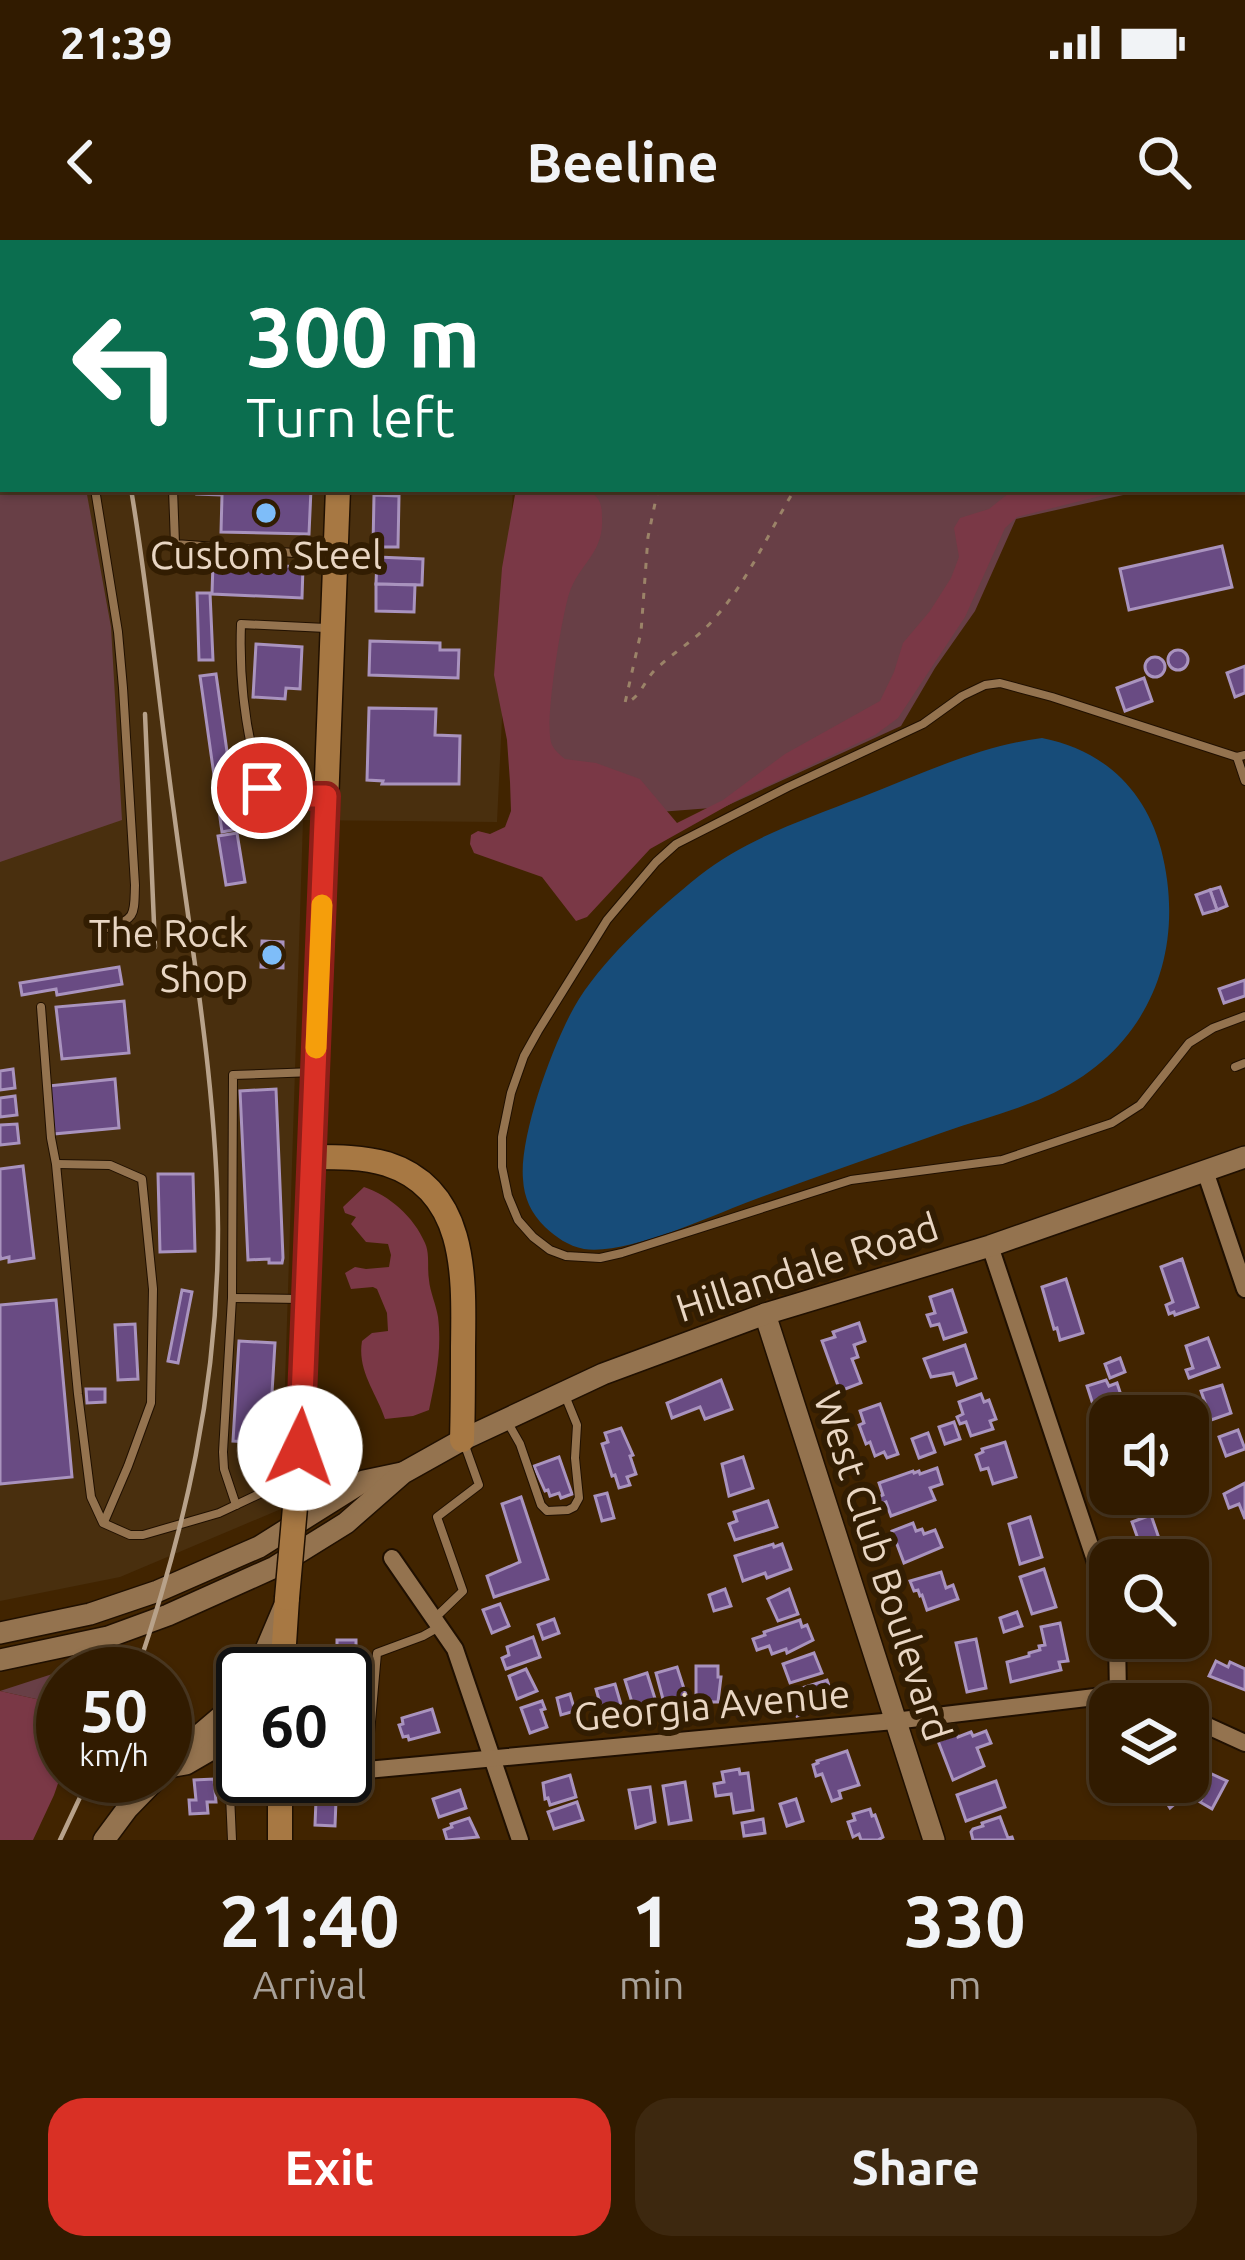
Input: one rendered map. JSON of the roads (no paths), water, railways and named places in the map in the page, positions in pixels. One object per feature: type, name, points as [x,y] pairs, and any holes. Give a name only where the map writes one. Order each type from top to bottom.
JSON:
[{"type":"main road","points":[[284,1647],[307,1299],[338,492]]},
{"type":"main road","points":[[313,1157],[357,1158],[394,1167],[418,1181],[446,1213],[462,1269],[462,1440]]},
{"type":"main road","name":"Hillandale Road","points":[[0,1660],[108,1637],[275,1567],[346,1523],[403,1473],[563,1391],[765,1314],[990,1246],[1245,1157]]},
{"type":"main road","name":"West Club Boulevard","points":[[765,1314],[934,1840]]},
{"type":"main road","name":"Hillandale Road","points":[[0,1633],[90,1614],[158,1591],[259,1546],[364,1481],[403,1473]]},
{"type":"main road","points":[[267,1647],[287,1598]]},
{"type":"main road","points":[[192,1742],[216,1722]]},
{"type":"main road","points":[[104,1840],[133,1803]]},
{"type":"main road","points":[[280,1840],[281,1803]]},
{"type":"street","points":[[1204,1171],[1245,1289]]},
{"type":"street","points":[[990,1246],[1089,1542]]},
{"type":"street","points":[[392,1558],[455,1649],[520,1840]]},
{"type":"street","name":"Georgia Avenue","points":[[372,1770],[1089,1699]]},
{"type":"street","points":[[1209,1727],[1245,1743]]},
{"type":"lane","points":[[94,492],[122,669],[135,885],[133,915],[128,922],[108,928]]},
{"type":"lane","points":[[173,492],[175,544],[335,556]]},
{"type":"lane","points":[[326,796],[262,788],[244,696],[241,624],[332,629]]},
{"type":"lane","points":[[1245,781],[1241,756],[1000,683],[962,696],[922,724],[676,844],[608,920],[524,1056],[502,1136],[508,1196],[518,1220],[550,1250],[600,1258],[622,1253],[851,1180],[1002,1160],[1112,1123],[1140,1105],[1189,1043],[1245,1016]]},
{"type":"lane","points":[[40,1007],[88,1477],[103,1523],[130,1535],[143,1535],[297,1486]]},
{"type":"lane","points":[[236,1505],[223,1452],[232,1298],[233,1076],[315,1072]]},
{"type":"lane","points":[[56,1164],[110,1165],[142,1179],[153,1288],[151,1403],[103,1523]]},
{"type":"lane","points":[[232,1298],[307,1299]]},
{"type":"lane","points":[[506,1419],[541,1505],[553,1511],[574,1507],[579,1498],[577,1424],[563,1391]]},
{"type":"lane","points":[[372,1705],[376,1653],[423,1636],[463,1591],[437,1517],[479,1485],[462,1440]]},
{"type":"lane","points":[[230,1803],[232,1840]]},
{"type":"water","points":[[1042,738],[1084,752],[1118,776],[1144,808],[1161,849],[1169,925],[1163,961],[1152,995],[1111,1053],[1082,1077],[1035,1101],[644,1241],[584,1249],[545,1227],[529,1205],[523,1179],[540,1087],[579,999],[634,933],[699,876],[757,840],[950,762]]},
{"type":"railway","points":[[131,492],[202,1021],[218,1229],[212,1344],[196,1455],[144,1647]]},
{"type":"railway","points":[[145,714],[155,947]]},
{"type":"railway","points":[[60,1840],[77,1803]]},
{"type":"place","name":"Custom Steel","points":[[266,513]]},
{"type":"place","name":"The Rock Shop","points":[[272,955]]}]
